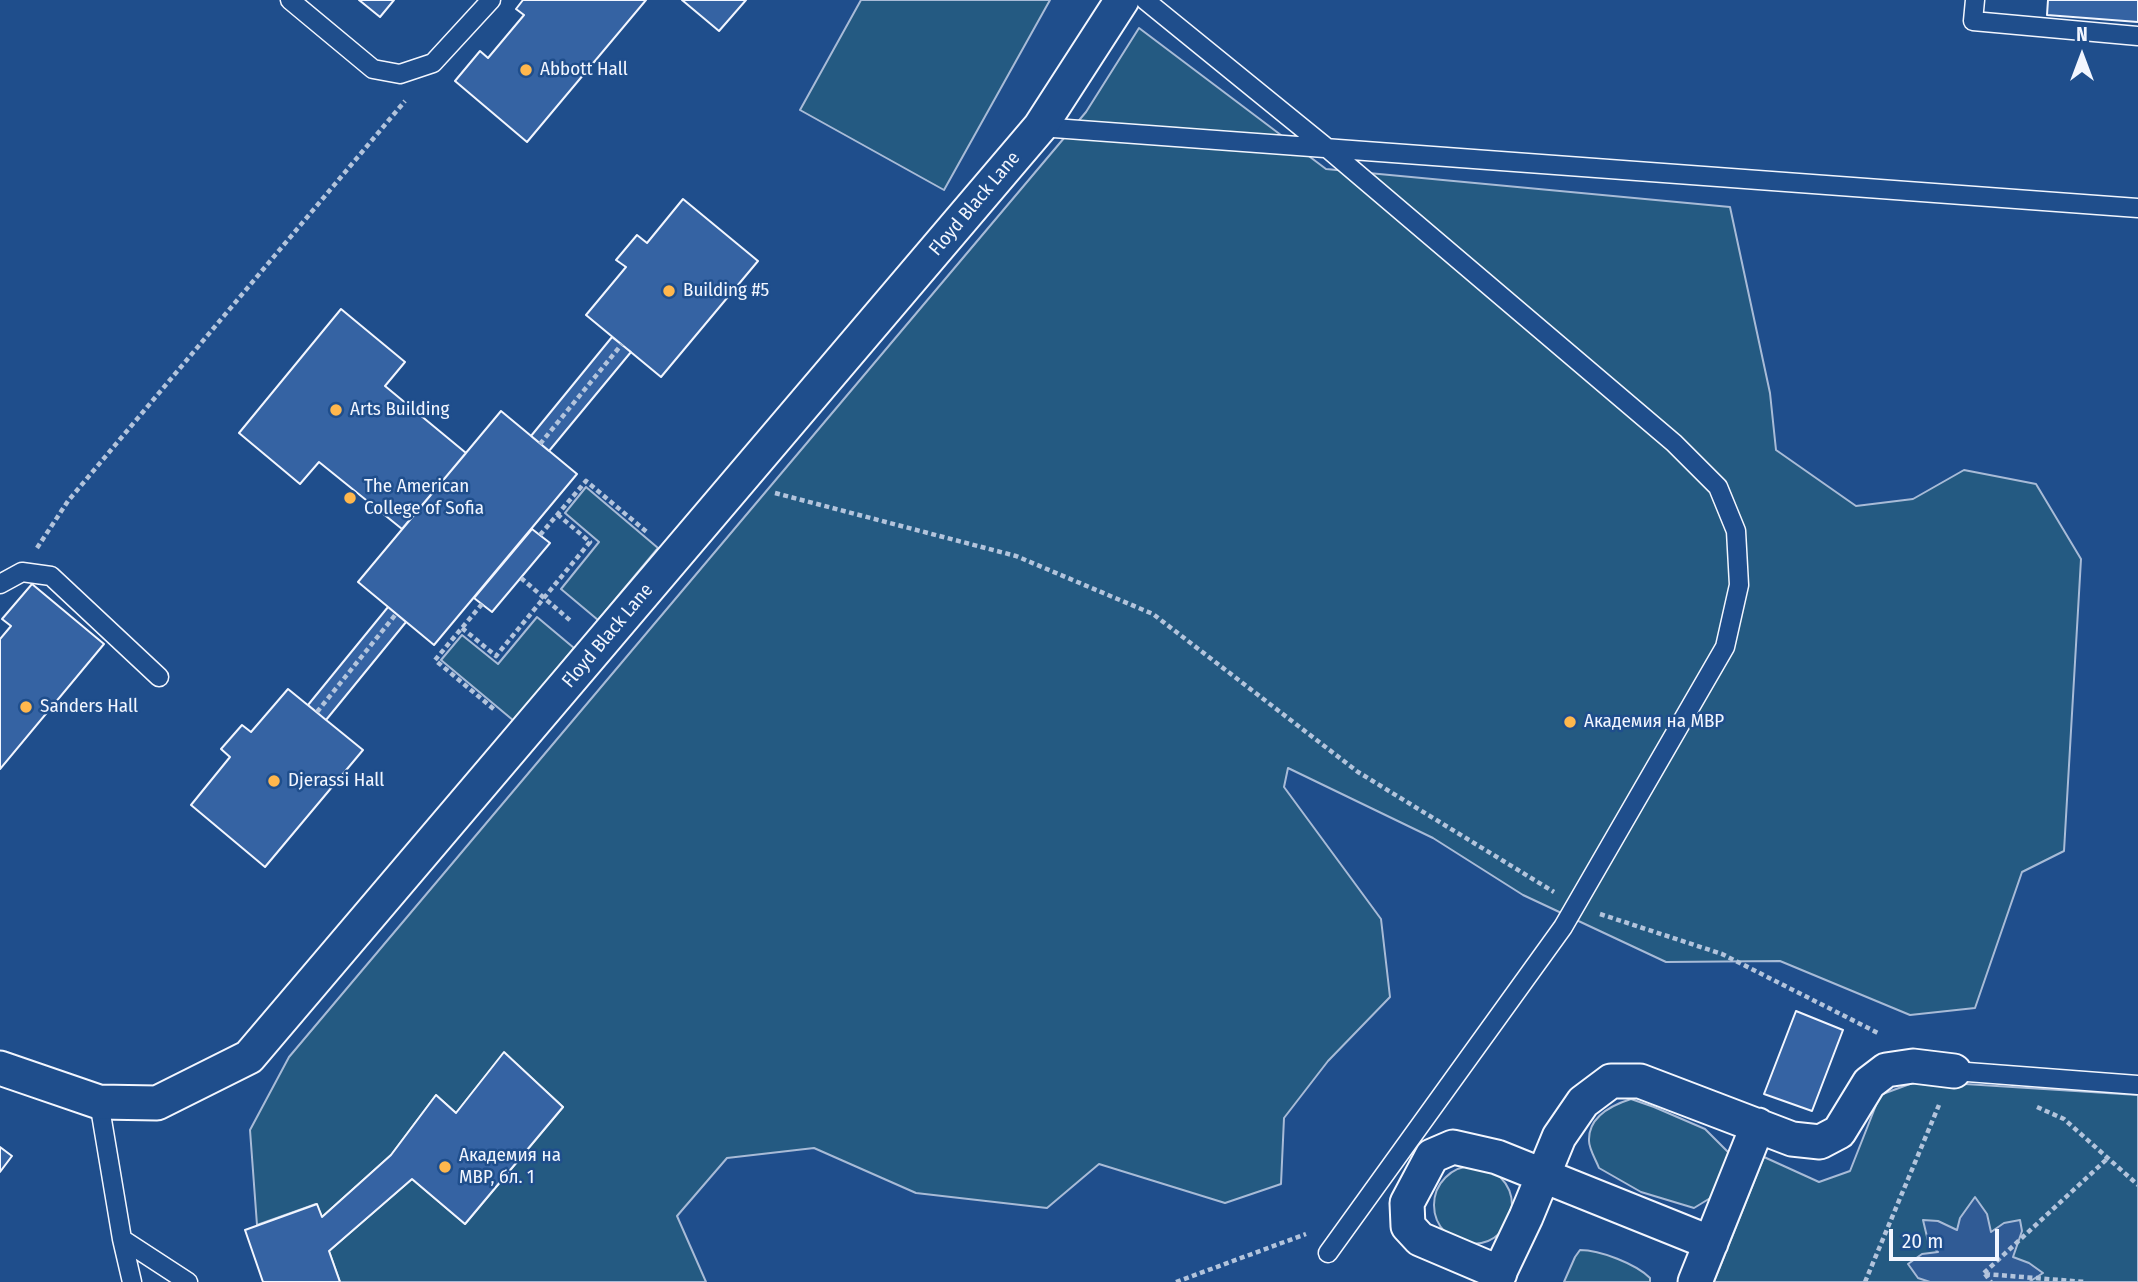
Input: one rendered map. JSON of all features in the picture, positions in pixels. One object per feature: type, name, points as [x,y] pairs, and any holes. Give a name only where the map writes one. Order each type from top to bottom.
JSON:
[{"type":"street","name":"Floyd Black Lane","points":[[0,1068],[99,1102],[157,1103],[249,1057],[1040,127],[1122,0]]},
{"type":"street","points":[[1711,1243],[1542,1177],[1497,1157],[1453,1147],[1432,1156],[1407,1203],[1408,1226],[1420,1239],[1497,1278],[1542,1177],[1559,1137],[1583,1102],[1611,1081],[1640,1081],[1792,1139],[1820,1142],[1839,1132],[1869,1083],[1886,1070],[1913,1066],[1954,1071]]},
{"type":"street","points":[[1695,1282],[1758,1125]]},
{"type":"lane","points":[[290,0],[373,69],[400,74],[433,63],[491,0]]},
{"type":"lane","points":[[1145,0],[1327,148],[1674,443],[1718,487],[1736,531],[1739,585],[1725,647],[1563,927],[1328,1252]]},
{"type":"lane","points":[[1975,0],[1973,21],[2138,36]]},
{"type":"lane","points":[[1040,127],[2138,208]]},
{"type":"lane","points":[[0,584],[22,572],[51,576],[159,677]]},
{"type":"lane","points":[[1954,1071],[2138,1086]]},
{"type":"lane","points":[[99,1102],[132,1282]]},
{"type":"lane","points":[[122,1239],[188,1282]]},
{"type":"path","points":[[22,572],[68,501],[410,96],[433,63]]},
{"type":"path","points":[[540,444],[622,344]]},
{"type":"path","points":[[540,535],[586,481],[675,556]]},
{"type":"path","points":[[738,483],[1016,556],[1153,614],[1358,772],[1576,906],[1722,954],[1881,1034]]},
{"type":"path","points":[[462,628],[496,656],[590,542],[557,514]]},
{"type":"path","points":[[522,578],[600,645]]},
{"type":"path","points":[[482,604],[435,660],[524,734]]},
{"type":"path","points":[[317,712],[396,614]]},
{"type":"path","points":[[1865,1282],[1954,1071]]},
{"type":"path","points":[[2027,1103],[2064,1119],[2138,1185]]},
{"type":"path","points":[[1984,1273],[2108,1158]]},
{"type":"path","points":[[1176,1282],[1355,1216]]},
{"type":"path","points":[[1984,1273],[1991,1282]]},
{"type":"path","points":[[1984,1273],[2085,1282]]},
{"type":"shaded area","points":[[861,0],[1050,0],[944,190],[800,110]]},
{"type":"shaded area","points":[[1139,28],[1326,169],[1730,207],[1770,393],[1776,450],[1856,506],[1913,499],[1964,470],[2036,484],[2081,559],[2064,851],[2022,872],[1975,1008],[1910,1015],[1780,961],[1666,962],[1523,895],[1433,838],[1288,768],[1284,787],[1381,919],[1390,997],[1328,1061],[1284,1118],[1281,1184],[1225,1203],[1099,1164],[1047,1208],[916,1193],[814,1148],[727,1158],[677,1216],[706,1282],[340,1282],[329,1251],[412,1179],[465,1224],[563,1107],[504,1053],[456,1113],[436,1095],[391,1155],[322,1217],[316,1204],[257,1225],[250,1130],[289,1057],[1086,112]]},
{"type":"shaded area","points":[[586,487],[658,548],[598,620],[561,589],[599,542],[565,513]]},
{"type":"shaded area","points":[[537,617],[574,648],[514,721],[441,660],[462,635],[498,664]]},
{"type":"shaded area","points":[[1918,1081],[2138,1095],[2138,1282],[1714,1282],[1764,1157],[1819,1182],[1850,1171],[1880,1095]]},
{"type":"shaded area","points":[[1631,1099],[1705,1129],[1728,1152],[1727,1178],[1712,1197],[1694,1208],[1641,1192],[1599,1168],[1589,1144],[1592,1125],[1602,1113]]},
{"type":"shaded area","points":[[1473,1166],[1488,1169],[1501,1177],[1509,1190],[1512,1205],[1509,1220],[1501,1233],[1488,1241],[1473,1244],[1458,1241],[1445,1233],[1437,1220],[1434,1205],[1437,1190],[1445,1177],[1458,1169]]},
{"type":"shaded area","points":[[1975,1197],[1987,1214],[1991,1232],[2004,1223],[2020,1220],[2022,1231],[2013,1257],[2029,1263],[2043,1273],[2029,1282],[1930,1282],[1918,1278],[1908,1264],[1922,1254],[1938,1252],[1928,1241],[1923,1220],[1938,1221],[1957,1230],[1960,1218]]},
{"type":"shaded area","points":[[1580,1250],[1597,1252],[1627,1263],[1644,1273],[1650,1278],[1650,1282],[1564,1282]]},
{"type":"building","points":[[359,0],[394,0],[380,17]]},
{"type":"building","name":"Abbott Hall","points":[[523,0],[646,0],[527,142],[455,81],[480,51],[488,58],[524,15],[516,9]]},
{"type":"building","points":[[682,0],[746,0],[719,31]]},
{"type":"building","points":[[2048,0],[2138,0],[2138,22],[2047,15]]},
{"type":"building","name":"Building #5","points":[[683,199],[758,261],[661,377],[586,315],[626,267],[616,260],[637,235],[647,243]]},
{"type":"building","name":"Arts Building","points":[[341,309],[405,362],[385,386],[466,453],[402,529],[319,462],[300,484],[239,433]]},
{"type":"building","points":[[612,337],[631,352],[549,451],[531,436]]},
{"type":"building","points":[[501,411],[577,474],[434,645],[358,582]]},
{"type":"building","points":[[532,529],[550,543],[492,612],[474,598]]},
{"type":"building","name":"Sanders Hall","points":[[32,584],[104,644],[0,769],[0,639],[11,626],[2,619]]},
{"type":"building","points":[[388,607],[406,622],[326,720],[308,705]]},
{"type":"building","name":"Djerassi Hall","points":[[288,689],[363,750],[265,867],[191,805],[230,757],[221,749],[242,725],[251,732]]},
{"type":"building","points":[[1796,1011],[1843,1030],[1812,1111],[1764,1094]]},
{"type":"building","name":"Академия на МВР, бл. 1","points":[[504,1052],[563,1107],[465,1224],[412,1179],[329,1251],[340,1282],[263,1282],[245,1230],[317,1204],[322,1217],[391,1155],[436,1095],[456,1113]]},
{"type":"building","points":[[0,1147],[12,1156],[0,1172]]},
{"type":"place","name":"Abbott Hall","points":[[526,70]]},
{"type":"place","name":"Building #5","points":[[669,291]]},
{"type":"place","name":"Arts Building","points":[[336,410]]},
{"type":"place","name":"The American College of Sofia","points":[[350,498]]},
{"type":"place","name":"Sanders Hall","points":[[26,707]]},
{"type":"place","name":"Академия на МВР","points":[[1570,722]]},
{"type":"place","name":"Djerassi Hall","points":[[274,781]]},
{"type":"place","name":"Академия на МВР, бл. 1","points":[[445,1167]]}]
